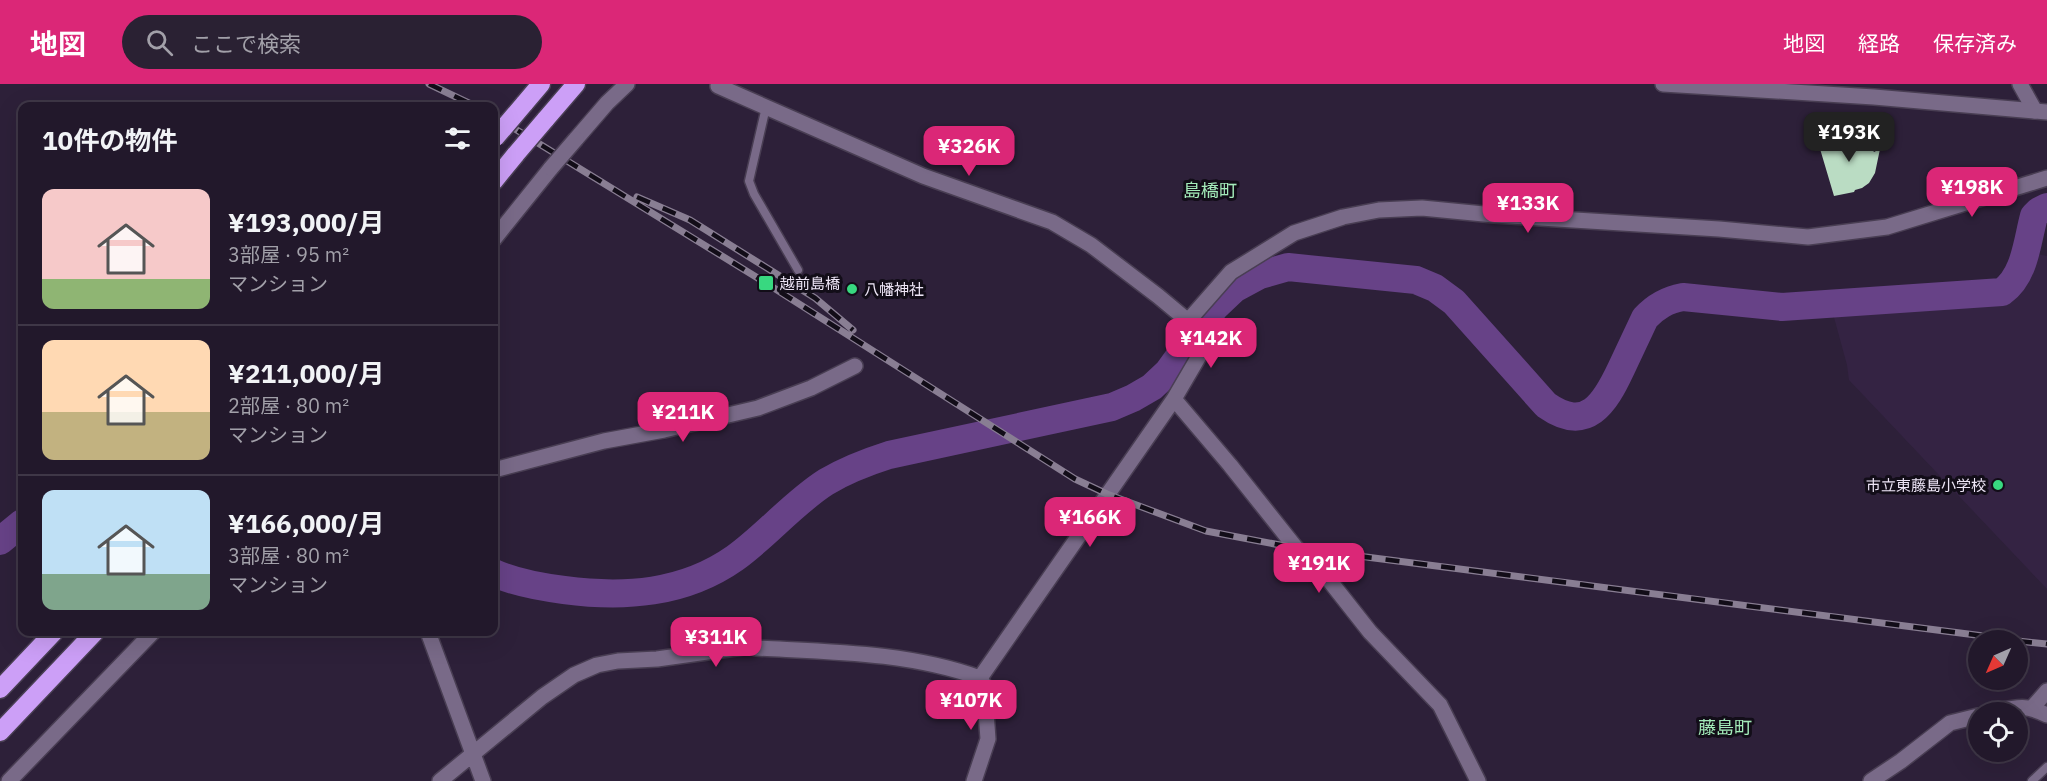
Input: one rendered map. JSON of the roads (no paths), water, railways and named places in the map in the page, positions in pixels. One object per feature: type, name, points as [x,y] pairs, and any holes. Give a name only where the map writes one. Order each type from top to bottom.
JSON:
[{"type":"highway","points":[[498,134],[541,84]]},
{"type":"highway","points":[[498,176],[576,84]]},
{"type":"highway","points":[[0,689],[50,636]]},
{"type":"highway","points":[[0,732],[91,636]]},
{"type":"street","points":[[498,234],[576,138],[627,84]]},
{"type":"street","points":[[1662,84],[1874,97],[2041,111]]},
{"type":"street","points":[[2020,84],[2041,111]]},
{"type":"street","points":[[718,86],[923,176],[1052,222],[1091,245],[1194,329],[1205,346],[1174,399],[980,678]]},
{"type":"street","points":[[1194,329],[1231,272],[1294,233],[1343,217],[1379,210],[1422,208],[1808,237],[1887,227],[2047,178]]},
{"type":"street","points":[[498,469],[604,441],[664,430],[758,408],[810,388],[855,366]]},
{"type":"street","points":[[1174,399],[1296,548],[1329,580],[1370,632],[1440,705],[1478,781]]},
{"type":"street","points":[[9,781],[149,636]]},
{"type":"street","points":[[429,636],[483,781]]},
{"type":"street","points":[[440,781],[542,697],[574,675],[597,665],[618,661],[657,659],[750,646],[882,655],[962,671],[980,678],[984,686],[988,739],[974,781]]},
{"type":"street","points":[[2032,708],[2047,691]]},
{"type":"street","points":[[2028,707],[2047,715]]},
{"type":"street","points":[[1871,781],[1950,723],[1968,718]]},
{"type":"lane","points":[[766,107],[749,181],[754,194],[798,270]]},
{"type":"lane","points":[[2032,781],[2047,767]]},
{"type":"waterway","points":[[498,574],[537,586],[609,593],[653,590],[695,579],[735,558],[814,490],[857,467],[889,455],[1112,407],[1133,398],[1152,387],[1168,372],[1215,307],[1234,289],[1260,275],[1288,267],[1416,280],[1435,288],[1454,302],[1546,405],[1560,413],[1573,416],[1593,411],[1601,403],[1615,381],[1645,318],[1667,302],[1683,297],[1782,307],[2002,292],[2010,285],[2020,268],[2034,216],[2047,207]]},
{"type":"waterway","points":[[0,541],[18,526]]},
{"type":"railway","points":[[429,84],[467,102]]},
{"type":"railway","points":[[498,118],[766,283],[1075,479],[1107,494],[1206,531],[1296,548],[1968,634]]},
{"type":"railway","points":[[637,197],[690,220],[815,298],[853,330]]},
{"type":"railway","points":[[2028,642],[2047,644]]},
{"type":"place","name":"越前島橋","points":[[766,283]]},
{"type":"place","name":"八幡神社","points":[[852,289]]},
{"type":"place","name":"市立東藤島小学校","points":[[1998,485]]},
{"type":"district","name":"島橋町","points":[[1210,190]]},
{"type":"district","name":"藤島町","points":[[1725,727]]}]
